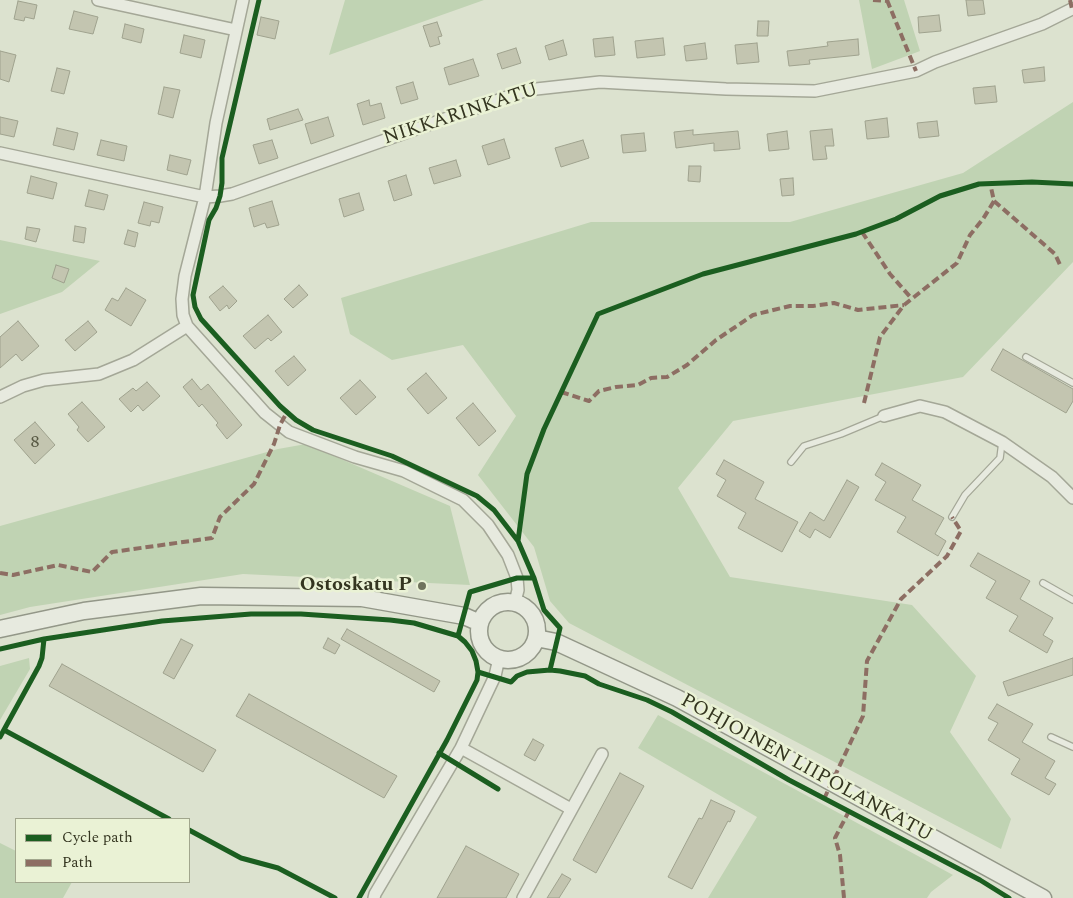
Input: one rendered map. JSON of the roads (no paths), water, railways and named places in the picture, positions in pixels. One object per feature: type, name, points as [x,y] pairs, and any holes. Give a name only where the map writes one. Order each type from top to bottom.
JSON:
[{"type":"street","points":[[98,0],[236,30]]},
{"type":"street","points":[[243,0],[216,123],[205,197],[185,276],[182,299],[183,314],[188,326],[265,413],[289,432],[355,457],[404,471],[436,485],[463,500],[488,525],[508,555],[517,578],[518,590],[515,602]]},
{"type":"street","name":"NIKKARINKATU","points":[[0,152],[205,197],[232,194],[527,90],[600,82],[726,89],[815,91],[916,71],[1042,24],[1072,8]]},
{"type":"street","points":[[0,397],[23,386],[44,380],[100,374],[133,360],[188,326]]},
{"type":"street","points":[[884,416],[920,406],[945,412],[1002,442],[1052,477],[1073,498]]},
{"type":"street","points":[[0,629],[84,612],[201,596],[362,598],[464,616],[480,623]]},
{"type":"street","points":[[502,602],[515,602],[532,614],[536,623],[536,638],[530,650],[522,656],[509,660],[490,654],[483,646],[479,633],[480,623],[487,610],[502,602]]},
{"type":"street","name":"POHJOINEN LIIPOLANKATU","points":[[536,638],[556,642],[677,698],[1043,898]]},
{"type":"street","points":[[374,898],[461,748],[495,676],[499,658]]},
{"type":"street","points":[[461,748],[571,809]]},
{"type":"street","points":[[523,898],[602,754]]},
{"type":"lane","points":[[1026,356],[1073,383]]},
{"type":"lane","points":[[791,462],[804,446],[841,434],[884,416]]},
{"type":"lane","points":[[952,517],[965,495],[1000,458],[1002,442]]},
{"type":"lane","points":[[1043,583],[1073,600]]},
{"type":"lane","points":[[1051,737],[1073,747]]},
{"type":"place","name":"Ostoskatu P","points":[[422,586]]}]
